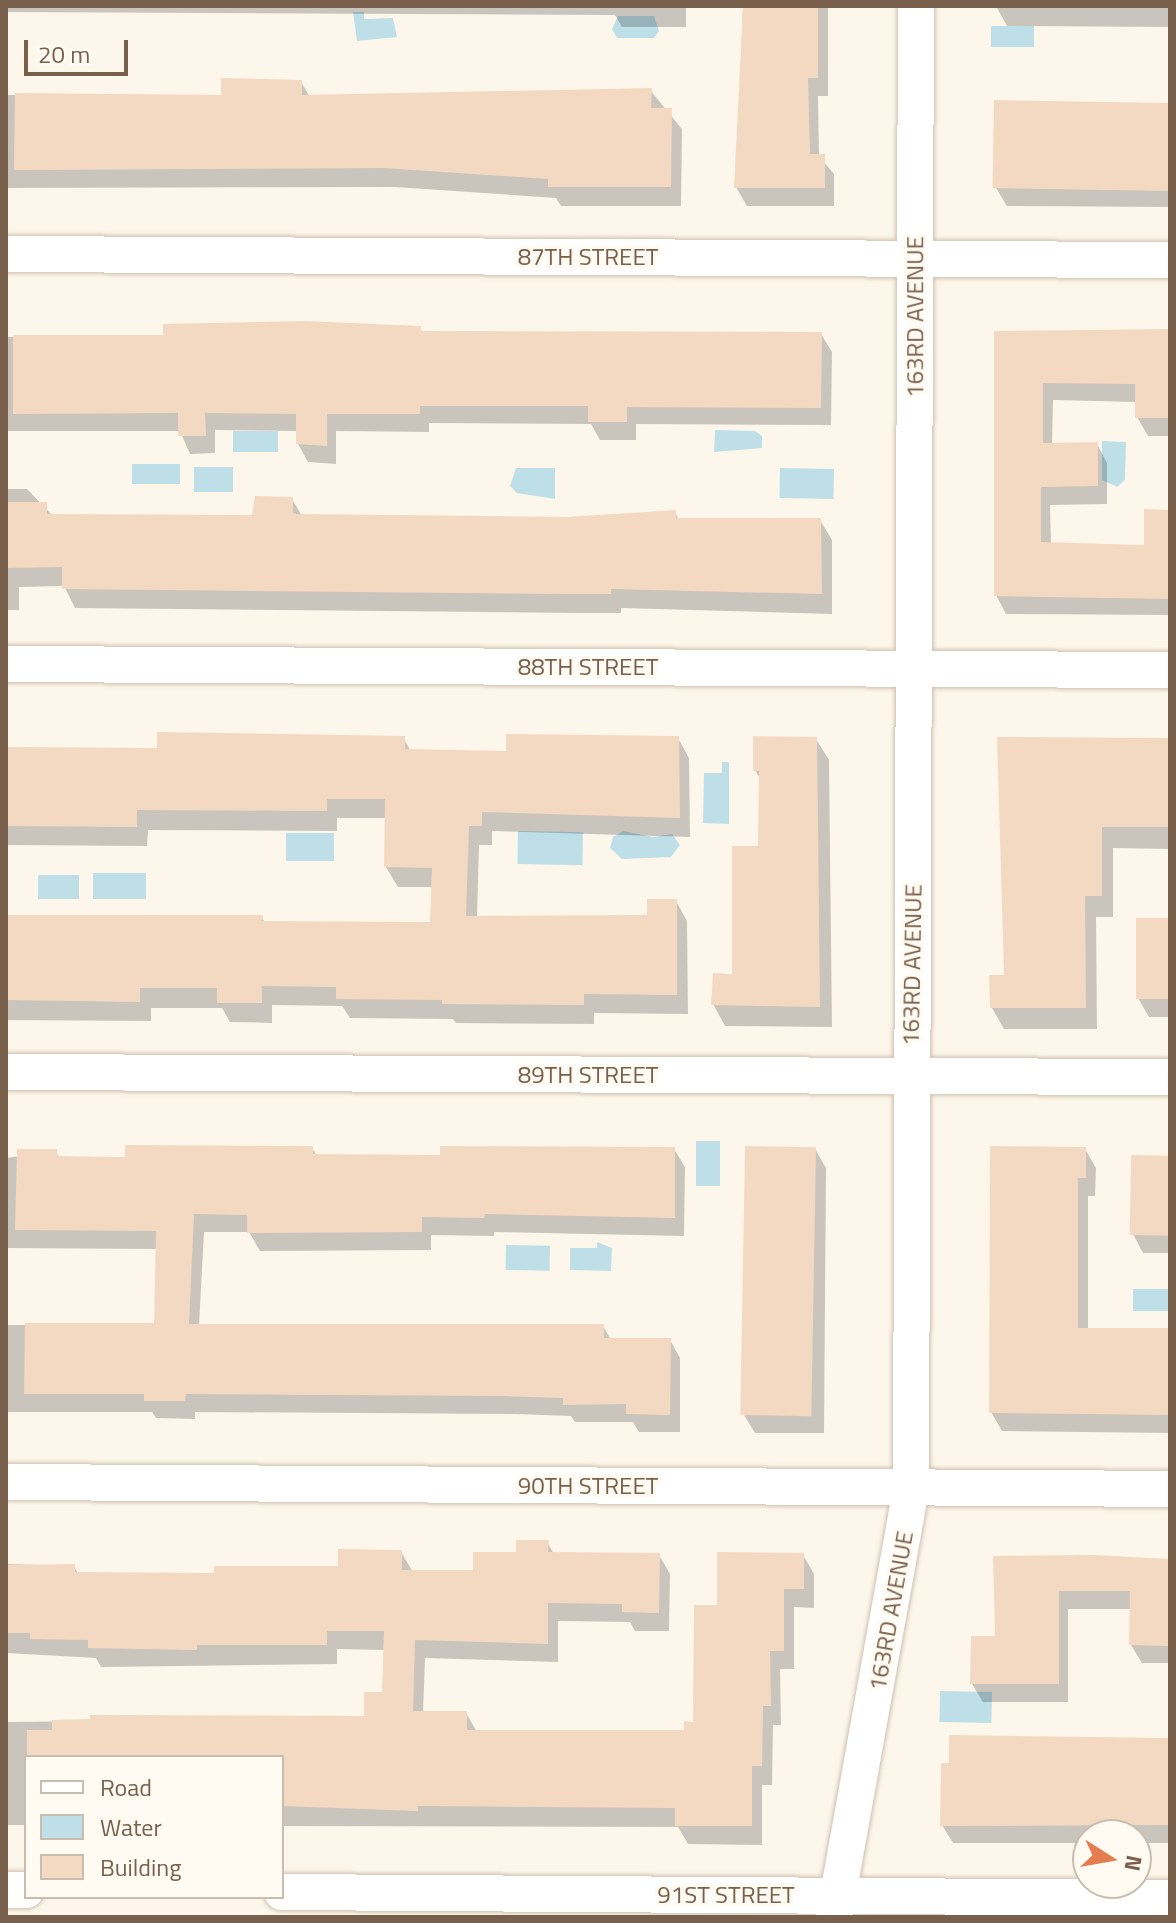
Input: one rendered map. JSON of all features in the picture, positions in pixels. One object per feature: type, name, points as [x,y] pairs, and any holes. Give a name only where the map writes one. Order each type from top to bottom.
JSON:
[{"type":"street","name":"163RD AVENUE","points":[[836,1906],[911,1488],[916,6]]},
{"type":"street","name":"87TH STREET","points":[[6,254],[1170,260]]},
{"type":"street","name":"88TH STREET","points":[[6,664],[1170,670]]},
{"type":"street","name":"89TH STREET","points":[[6,1072],[1170,1077]]},
{"type":"street","name":"90TH STREET","points":[[6,1482],[1170,1489]]},
{"type":"street","name":"91ST STREET","points":[[284,1892],[836,1906],[1170,1898]]},
{"type":"water","points":[[353,12],[364,12],[364,19],[393,18],[397,37],[357,41]]},
{"type":"water","points":[[618,16],[654,16],[659,31],[654,38],[617,38],[612,29]]},
{"type":"water","points":[[991,26],[1034,26],[1034,47],[991,47]]},
{"type":"water","points":[[715,430],[755,431],[762,436],[762,448],[714,452]]},
{"type":"water","points":[[233,431],[278,431],[278,452],[233,452]]},
{"type":"water","points":[[1102,441],[1126,442],[1125,480],[1117,487],[1102,480]]},
{"type":"water","points":[[132,464],[180,464],[180,484],[132,484]]},
{"type":"water","points":[[194,467],[233,467],[233,492],[194,492]]},
{"type":"water","points":[[516,468],[555,468],[555,499],[517,493],[510,486]]},
{"type":"water","points":[[780,468],[834,469],[833,499],[779,498]]},
{"type":"water","points":[[722,762],[729,762],[729,824],[703,823],[704,773],[722,773]]},
{"type":"water","points":[[518,831],[583,832],[582,865],[517,864]]},
{"type":"water","points":[[623,831],[653,837],[672,834],[680,845],[671,857],[622,859],[610,848],[613,837]]},
{"type":"water","points":[[286,833],[334,833],[334,861],[286,861]]},
{"type":"water","points":[[93,873],[146,873],[146,899],[93,899]]},
{"type":"water","points":[[38,875],[79,875],[79,899],[38,899]]},
{"type":"water","points":[[696,1141],[720,1141],[720,1186],[696,1186]]},
{"type":"water","points":[[597,1242],[612,1248],[611,1271],[570,1270],[570,1248],[597,1248]]},
{"type":"water","points":[[506,1245],[550,1246],[550,1271],[506,1270]]},
{"type":"water","points":[[1133,1289],[1170,1289],[1170,1311],[1133,1311]]},
{"type":"water","points":[[940,1691],[992,1692],[991,1723],[939,1722]]},
{"type":"building","points":[[743,6],[818,6],[818,78],[808,78],[810,154],[825,154],[825,188],[734,188]]},
{"type":"building","points":[[221,78],[302,80],[302,95],[652,88],[651,108],[672,108],[671,187],[548,187],[548,179],[383,168],[14,170],[15,93],[221,95]]},
{"type":"building","points":[[994,100],[1170,103],[1168,191],[992,188]]},
{"type":"building","points":[[305,321],[421,326],[421,331],[822,332],[821,408],[627,407],[627,422],[588,422],[588,406],[420,406],[420,414],[327,414],[327,446],[296,444],[296,414],[205,413],[206,436],[178,436],[178,413],[13,414],[13,335],[163,335],[163,324]]},
{"type":"building","points":[[1170,329],[1170,418],[1135,418],[1135,384],[1043,383],[1043,443],[1098,442],[1098,486],[1041,487],[1041,542],[1144,545],[1144,509],[1170,510],[1170,599],[994,596],[994,331]]},
{"type":"building","points":[[255,496],[293,497],[293,513],[297,514],[567,517],[676,510],[676,518],[821,518],[822,594],[611,589],[611,594],[567,594],[62,589],[62,567],[6,568],[6,502],[47,502],[47,514],[252,515]]},
{"type":"building","points":[[157,732],[405,736],[405,749],[506,751],[506,734],[679,736],[680,818],[482,812],[482,826],[469,826],[466,916],[647,915],[647,899],[677,899],[677,995],[584,994],[584,1005],[442,1004],[442,1000],[336,999],[336,987],[262,986],[262,1003],[217,1003],[217,988],[140,988],[140,1002],[6,1000],[6,915],[263,915],[262,921],[430,922],[432,868],[384,867],[385,799],[327,799],[327,811],[137,810],[137,827],[6,826],[6,747],[157,748]]},
{"type":"building","points":[[753,736],[817,737],[820,1007],[711,1005],[713,973],[732,974],[732,846],[758,846],[759,771],[753,771]]},
{"type":"building","points":[[997,737],[1170,738],[1170,827],[1102,827],[1102,896],[1085,896],[1086,1008],[990,1008],[989,975],[1004,975]]},
{"type":"building","points":[[1136,918],[1170,918],[1170,999],[1136,999]]},
{"type":"building","points":[[125,1145],[313,1146],[313,1154],[440,1155],[440,1146],[675,1147],[675,1218],[485,1214],[484,1218],[422,1217],[422,1232],[247,1233],[247,1215],[194,1214],[189,1324],[604,1324],[604,1338],[671,1338],[670,1415],[626,1414],[626,1404],[563,1405],[563,1398],[503,1396],[186,1394],[185,1401],[144,1401],[144,1394],[24,1394],[25,1323],[154,1323],[156,1231],[15,1230],[17,1149],[57,1149],[57,1156],[125,1157]]},
{"type":"building","points":[[745,1146],[816,1147],[811,1416],[740,1415]]},
{"type":"building","points":[[990,1146],[1086,1147],[1086,1178],[1078,1178],[1078,1328],[1170,1328],[1170,1415],[989,1413]]},
{"type":"building","points":[[1131,1155],[1170,1156],[1169,1236],[1130,1235]]},
{"type":"building","points":[[516,1540],[549,1540],[548,1552],[660,1553],[659,1613],[622,1612],[622,1604],[548,1603],[548,1644],[415,1640],[413,1711],[467,1711],[467,1730],[684,1730],[684,1721],[693,1722],[694,1605],[717,1605],[717,1552],[804,1553],[804,1589],[784,1589],[784,1651],[770,1651],[771,1706],[763,1706],[762,1766],[752,1766],[752,1826],[675,1826],[675,1808],[418,1806],[418,1811],[284,1806],[284,1755],[27,1755],[27,1730],[52,1730],[52,1720],[90,1719],[90,1715],[364,1716],[364,1692],[382,1692],[384,1631],[327,1631],[327,1645],[197,1645],[197,1650],[88,1648],[88,1640],[30,1639],[30,1633],[6,1633],[6,1565],[75,1564],[75,1572],[214,1573],[214,1566],[338,1566],[338,1549],[402,1550],[402,1570],[473,1570],[473,1552],[516,1552]]},
{"type":"building","points":[[1095,1555],[1170,1559],[1170,1646],[1129,1645],[1130,1591],[1059,1591],[1059,1684],[970,1684],[971,1636],[995,1636],[993,1556]]},
{"type":"building","points":[[949,1735],[1170,1738],[1170,1825],[1152,1825],[1152,1819],[1072,1819],[1072,1825],[940,1826],[941,1763],[949,1763]]}]
